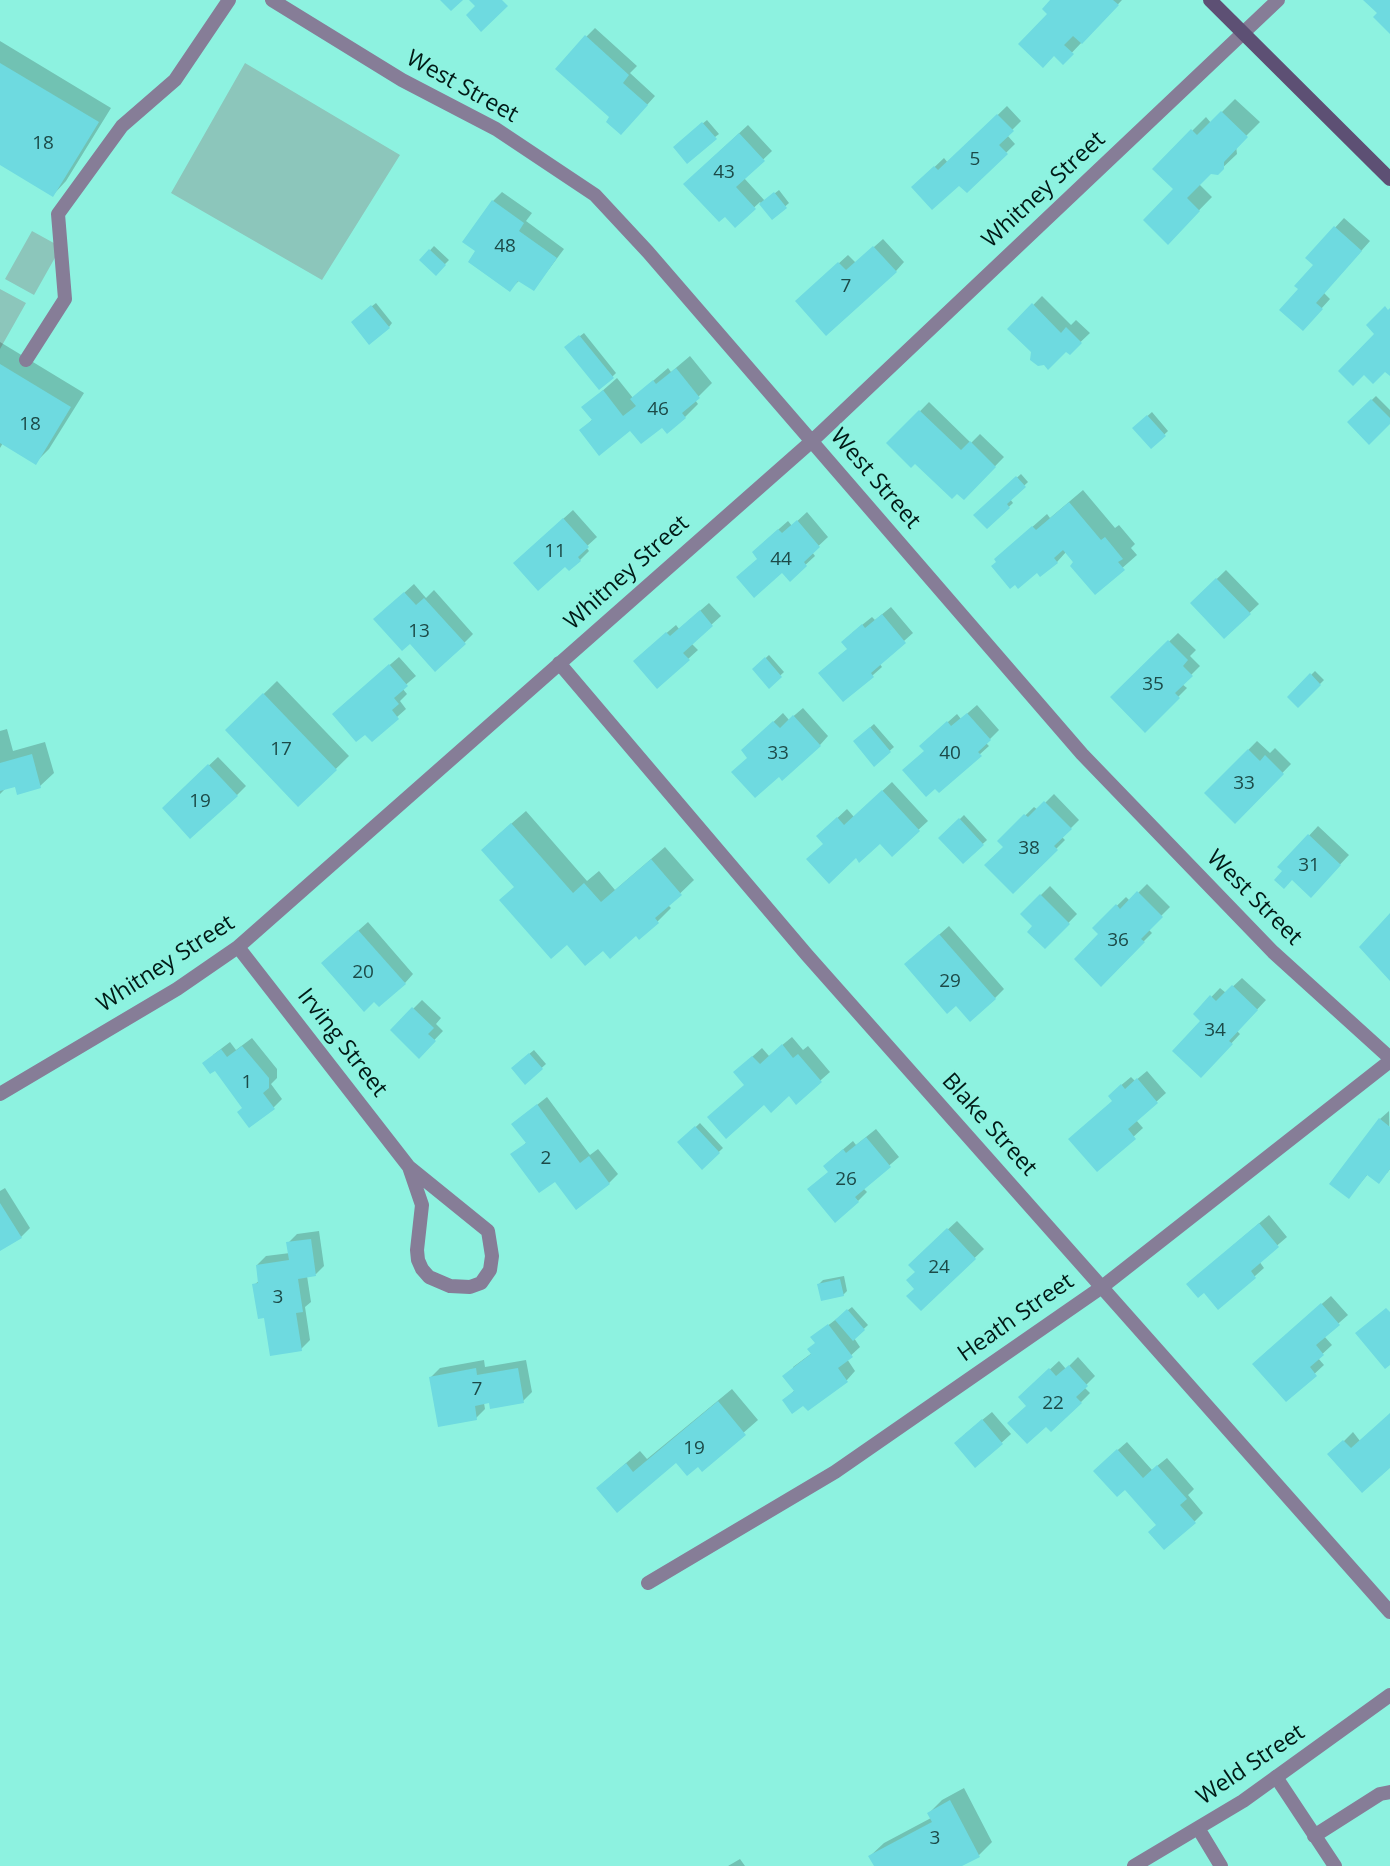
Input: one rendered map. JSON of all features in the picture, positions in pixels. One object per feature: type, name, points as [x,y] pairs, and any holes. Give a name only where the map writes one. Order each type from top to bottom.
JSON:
[{"type":"street","points":[[26,360],[65,299],[58,214],[122,126],[175,80],[229,0]]},
{"type":"street","name":"West Street","points":[[272,0],[401,80],[496,129],[595,195],[648,252],[1082,754],[1273,952],[1390,1059]]},
{"type":"street","points":[[1210,0],[1390,179]]},
{"type":"street","name":"Whitney Street","points":[[0,1094],[177,989],[238,947],[812,441],[1278,0]]},
{"type":"street","name":"Blake Street","points":[[559,663],[815,964],[1390,1612]]},
{"type":"street","name":"Irving Street","points":[[238,947],[409,1167],[488,1231],[492,1256],[489,1270],[481,1283],[470,1287],[450,1286],[429,1277],[422,1269],[417,1250],[422,1205],[409,1167]]},
{"type":"street","name":"Heath Street","points":[[648,1583],[835,1472],[1102,1286],[1390,1059]]},
{"type":"street","name":"Weld Street","points":[[1134,1866],[1243,1801],[1390,1695]]},
{"type":"street","points":[[1276,1777],[1335,1866]]},
{"type":"street","points":[[1314,1836],[1380,1794],[1390,1792]]},
{"type":"street","points":[[1198,1828],[1221,1866]]},
{"type":"shaded area","points":[[245,63],[400,155],[322,280],[171,193]]},
{"type":"shaded area","points":[[32,231],[61,247],[34,295],[5,279]]},
{"type":"shaded area","points":[[0,289],[26,303],[0,349]]},
{"type":"building","points":[[440,0],[463,0],[451,11]]},
{"type":"building","points":[[469,0],[502,0],[508,6],[481,32],[466,15],[475,6]]},
{"type":"building","points":[[1050,0],[1113,0],[1119,5],[1082,44],[1073,36],[1064,45],[1074,54],[1063,65],[1054,56],[1043,68],[1018,44],[1047,14],[1042,9]]},
{"type":"building","points":[[1363,0],[1390,0],[1390,34],[1373,17],[1377,13]]},
{"type":"building","points":[[585,35],[629,75],[623,83],[648,105],[621,135],[606,122],[609,117],[555,69]]},
{"type":"building","points":[[0,63],[99,122],[53,197],[0,165]]},
{"type":"building","points":[[1221,111],[1248,137],[1224,162],[1224,169],[1218,175],[1211,174],[1187,198],[1200,211],[1168,245],[1143,220],[1173,189],[1152,169],[1191,129],[1197,135]]},
{"type":"building","points":[[997,114],[1014,131],[999,145],[1008,154],[967,193],[959,186],[932,210],[911,187],[934,166],[938,170]]},
{"type":"building","points":[[702,122],[717,139],[687,164],[673,147]]},
{"type":"building","points":[[739,133],[765,161],[736,187],[756,209],[735,228],[725,217],[719,222],[683,184]]},
{"type":"building","points":[[774,192],[787,208],[772,220],[759,204]]},
{"type":"building","points":[[492,200],[524,223],[519,231],[557,258],[534,291],[518,281],[510,292],[468,262],[475,251],[462,242]]},
{"type":"building","points":[[1334,226],[1362,251],[1316,303],[1323,309],[1303,331],[1279,310],[1298,289],[1294,286],[1313,265],[1305,258]]},
{"type":"building","points":[[873,246],[897,272],[826,336],[795,301],[838,262],[846,270]]},
{"type":"building","points":[[429,249],[446,265],[436,276],[419,260]]},
{"type":"building","points":[[1032,303],[1061,333],[1066,327],[1082,343],[1070,355],[1066,352],[1048,370],[1044,365],[1038,366],[1030,360],[1031,352],[1007,329]]},
{"type":"building","points":[[371,305],[390,328],[369,345],[351,322]]},
{"type":"building","points":[[1385,306],[1388,310],[1390,308],[1390,376],[1385,372],[1373,384],[1364,375],[1353,386],[1338,371],[1374,334],[1366,325]]},
{"type":"building","points":[[579,335],[614,378],[599,390],[564,347]]},
{"type":"building","points":[[0,364],[71,407],[36,465],[0,443]]},
{"type":"building","points":[[676,368],[700,398],[682,413],[686,418],[667,434],[662,428],[641,444],[630,431],[599,456],[579,430],[592,420],[581,407],[603,390],[623,416],[636,406],[630,399],[653,380],[656,384]]},
{"type":"building","points":[[1371,399],[1390,418],[1390,424],[1369,445],[1347,422]]},
{"type":"building","points":[[919,410],[961,450],[970,441],[996,467],[964,500],[957,494],[952,499],[915,464],[911,468],[886,443]]},
{"type":"building","points":[[1147,415],[1166,436],[1151,449],[1132,428]]},
{"type":"building","points":[[1016,476],[1026,487],[1007,504],[1010,508],[987,529],[973,515]]},
{"type":"building","points":[[1069,502],[1101,540],[1105,537],[1123,559],[1118,562],[1125,570],[1095,595],[1070,566],[1073,562],[1063,550],[1054,558],[1058,563],[1040,577],[1037,573],[1018,589],[1015,585],[1010,589],[991,566],[996,562],[994,559],[1032,526],[1036,530]]},
{"type":"building","points":[[563,518],[589,547],[578,557],[581,561],[569,571],[565,567],[538,591],[513,563]]},
{"type":"building","points":[[797,520],[820,547],[804,562],[807,566],[790,582],[782,573],[754,598],[736,577],[757,559],[752,552],[778,529],[782,533]]},
{"type":"building","points":[[1216,578],[1251,614],[1224,639],[1190,603]]},
{"type":"building","points":[[404,592],[416,605],[424,598],[466,644],[435,672],[410,644],[402,651],[373,619]]},
{"type":"building","points":[[700,610],[713,626],[683,653],[690,660],[657,689],[633,661],[666,632],[670,636]]},
{"type":"building","points":[[882,614],[906,643],[871,673],[874,677],[843,702],[818,673],[847,649],[841,642],[862,624],[865,628]]},
{"type":"building","points":[[1168,640],[1188,660],[1183,666],[1193,676],[1175,693],[1180,698],[1145,733],[1110,697]]},
{"type":"building","points":[[765,657],[782,677],[769,689],[752,669]]},
{"type":"building","points":[[389,664],[408,686],[394,698],[399,704],[392,710],[399,719],[372,742],[365,735],[356,742],[332,714]]},
{"type":"building","points":[[1310,673],[1321,685],[1298,708],[1287,697]]},
{"type":"building","points":[[263,693],[337,770],[298,807],[225,730]]},
{"type":"building","points":[[967,713],[991,740],[978,752],[982,756],[939,793],[935,789],[926,797],[902,770],[924,751],[919,746],[947,721],[951,726]]},
{"type":"building","points":[[793,715],[821,746],[782,781],[779,777],[755,798],[731,772],[747,758],[741,750],[773,721],[780,728]]},
{"type":"building","points":[[870,727],[891,752],[874,767],[853,741]]},
{"type":"building","points":[[1248,749],[1260,761],[1265,755],[1284,774],[1235,824],[1204,793]]},
{"type":"building","points":[[32,754],[41,788],[17,795],[15,787],[0,791],[0,763]]},
{"type":"building","points":[[208,764],[238,796],[190,839],[162,808]]},
{"type":"building","points":[[882,790],[920,831],[892,857],[880,844],[859,863],[856,858],[829,884],[806,859],[823,844],[816,836],[837,817],[844,825]]},
{"type":"building","points":[[1044,801],[1072,829],[1054,846],[1058,850],[1013,894],[984,865],[1003,847],[997,841],[1024,814],[1028,817]]},
{"type":"building","points":[[959,818],[984,845],[963,864],[938,838]]},
{"type":"building","points":[[511,823],[573,893],[584,883],[601,902],[651,859],[682,895],[655,918],[659,923],[639,940],[636,936],[610,959],[603,951],[585,966],[567,945],[551,959],[499,900],[514,887],[481,850]]},
{"type":"building","points":[[1308,834],[1341,865],[1311,898],[1292,880],[1284,889],[1274,880],[1282,871],[1277,867]]},
{"type":"building","points":[[1137,891],[1163,917],[1141,939],[1145,942],[1101,987],[1074,959],[1098,934],[1092,928],[1116,904],[1120,909]]},
{"type":"building","points":[[1040,894],[1070,924],[1045,949],[1027,932],[1032,926],[1020,914]]},
{"type":"building","points":[[1390,913],[1390,981],[1359,947]]},
{"type":"building","points":[[358,930],[406,984],[379,1007],[374,1002],[364,1012],[321,963]]},
{"type":"building","points":[[939,934],[996,999],[970,1022],[956,1006],[947,1014],[904,964]]},
{"type":"building","points":[[1232,985],[1258,1010],[1229,1041],[1233,1044],[1201,1078],[1172,1051],[1200,1021],[1193,1014],[1210,995],[1216,1001]]},
{"type":"building","points":[[412,1007],[434,1028],[428,1034],[436,1041],[419,1059],[390,1030]]},
{"type":"building","points":[[782,1044],[793,1058],[798,1054],[822,1082],[796,1105],[789,1096],[771,1113],[764,1105],[726,1139],[707,1117],[744,1085],[733,1072],[752,1056],[760,1064]]},
{"type":"building","points":[[242,1046],[269,1078],[269,1088],[263,1093],[275,1109],[249,1128],[237,1112],[242,1108],[215,1071],[210,1074],[202,1063],[221,1049],[227,1057]]},
{"type":"building","points":[[529,1053],[543,1069],[525,1085],[511,1068]]},
{"type":"building","points":[[1137,1078],[1158,1103],[1128,1129],[1136,1139],[1097,1172],[1068,1139],[1112,1101],[1108,1096],[1121,1084],[1125,1089]]},
{"type":"building","points":[[537,1104],[580,1163],[589,1156],[610,1184],[576,1210],[555,1182],[539,1193],[510,1154],[526,1143],[511,1124]]},
{"type":"building","points":[[1379,1118],[1390,1127],[1390,1169],[1379,1184],[1367,1175],[1349,1199],[1329,1184]]},
{"type":"building","points":[[695,1126],[720,1153],[702,1170],[677,1142]]},
{"type":"building","points":[[866,1137],[891,1167],[855,1197],[859,1202],[835,1223],[807,1189],[828,1172],[823,1166],[843,1149],[846,1153]]},
{"type":"building","points":[[0,1203],[22,1238],[0,1251]]},
{"type":"building","points":[[1259,1223],[1279,1247],[1251,1271],[1256,1278],[1218,1310],[1204,1293],[1198,1298],[1186,1284]]},
{"type":"building","points":[[947,1228],[976,1259],[921,1311],[906,1296],[914,1289],[906,1280],[915,1272],[908,1265]]},
{"type":"building","points":[[311,1239],[316,1276],[298,1279],[303,1312],[296,1313],[302,1351],[270,1356],[264,1318],[258,1319],[252,1284],[258,1283],[256,1265],[289,1260],[286,1242]]},
{"type":"building","points":[[840,1279],[844,1296],[821,1301],[817,1284]]},
{"type":"building","points":[[1321,1303],[1340,1325],[1316,1345],[1324,1355],[1310,1367],[1317,1376],[1286,1402],[1252,1364]]},
{"type":"building","points":[[1386,1308],[1390,1312],[1390,1365],[1385,1369],[1355,1333]]},
{"type":"building","points":[[847,1309],[865,1330],[853,1341],[835,1320]]},
{"type":"building","points":[[828,1324],[853,1357],[838,1368],[848,1382],[808,1411],[803,1406],[792,1414],[782,1400],[794,1391],[782,1376],[811,1354],[807,1349],[815,1343],[810,1337]]},
{"type":"building","points":[[1069,1365],[1088,1386],[1076,1397],[1082,1403],[1051,1432],[1046,1427],[1027,1444],[1007,1423],[1026,1406],[1018,1397],[1049,1368],[1056,1376]]},
{"type":"building","points":[[476,1368],[477,1375],[518,1368],[524,1403],[490,1409],[489,1403],[475,1406],[477,1420],[438,1427],[429,1377]]},
{"type":"building","points":[[718,1401],[746,1435],[702,1472],[698,1467],[687,1476],[676,1463],[617,1513],[596,1488],[626,1463],[633,1472]]},
{"type":"building","points":[[1390,1413],[1390,1468],[1362,1493],[1327,1454],[1343,1440],[1351,1448]]},
{"type":"building","points":[[982,1419],[1003,1444],[975,1468],[954,1443]]},
{"type":"building","points":[[1117,1449],[1143,1478],[1157,1465],[1187,1499],[1180,1505],[1196,1523],[1164,1550],[1148,1532],[1156,1525],[1125,1490],[1117,1497],[1093,1471]]},
{"type":"building","points":[[950,1800],[980,1857],[962,1866],[874,1866],[868,1856],[932,1822],[927,1813]]}]
